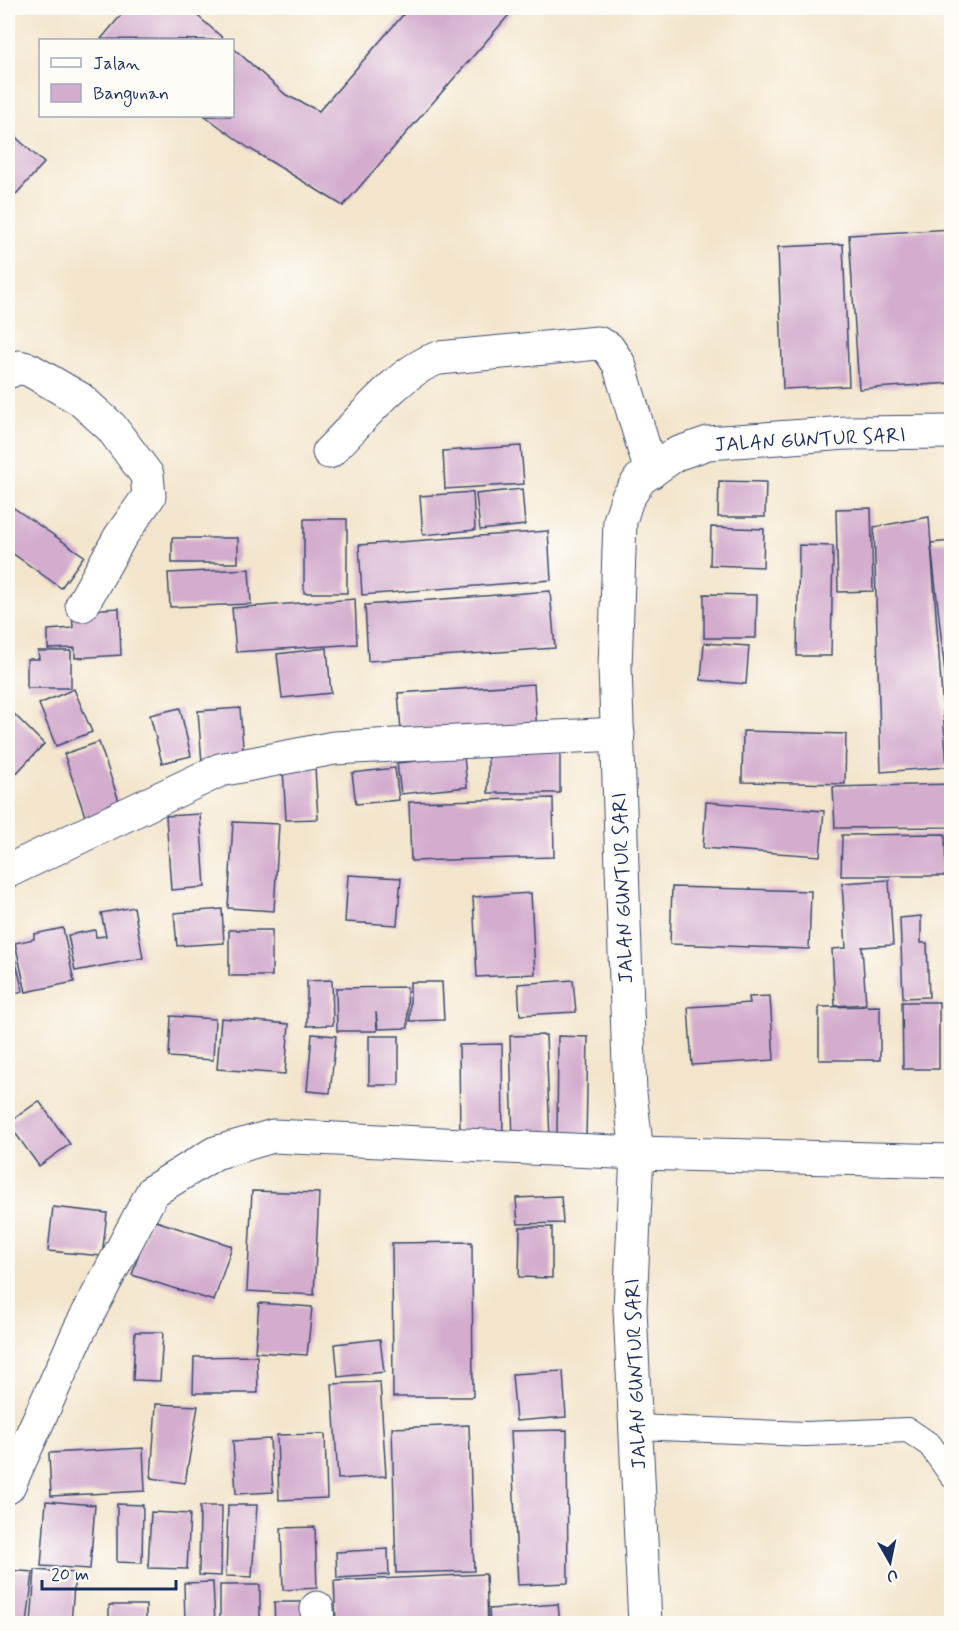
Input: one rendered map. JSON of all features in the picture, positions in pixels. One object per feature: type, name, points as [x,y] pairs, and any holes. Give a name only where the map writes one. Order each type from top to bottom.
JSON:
[{"type":"street","points":[[329,452],[397,384],[426,362],[598,343],[608,348],[619,364],[651,472]]},
{"type":"street","points":[[8,372],[19,367],[30,369],[80,399],[111,426],[147,475],[149,495],[120,537],[82,605]]},
{"type":"street","name":"JALAN GUNTUR SARI","points":[[645,1623],[630,1309],[637,1153],[629,1071],[615,667],[620,521],[627,500],[640,479],[676,454],[708,443],[846,433],[951,432]]},
{"type":"street","points":[[8,871],[220,770],[334,748],[618,734]]},
{"type":"street","points":[[8,1487],[80,1329],[153,1191],[214,1153],[273,1136],[637,1153],[951,1161]]},
{"type":"lane","points":[[636,1426],[806,1434],[908,1430],[930,1444],[951,1476]]},
{"type":"building","points":[[127,8],[193,8],[191,10],[224,39],[101,39]]},
{"type":"building","points":[[409,8],[515,8],[343,206],[247,147],[206,117],[234,117],[234,49],[286,95],[319,111]]},
{"type":"building","points":[[8,130],[44,163],[8,203]]},
{"type":"building","points":[[952,229],[952,383],[859,389],[849,235]]},
{"type":"building","points":[[843,244],[849,386],[783,389],[778,247]]},
{"type":"building","points":[[521,446],[524,484],[445,489],[443,451]]},
{"type":"building","points":[[719,481],[766,482],[765,517],[718,517]]},
{"type":"building","points":[[522,489],[525,525],[480,530],[476,494]]},
{"type":"building","points":[[473,492],[475,530],[423,535],[420,496]]},
{"type":"building","points":[[8,504],[84,556],[61,588],[8,550]]},
{"type":"building","points":[[871,508],[873,591],[838,592],[836,509]]},
{"type":"building","points":[[929,517],[947,767],[881,772],[874,527]]},
{"type":"building","points":[[304,519],[347,519],[347,593],[304,593]]},
{"type":"building","points":[[711,527],[764,529],[763,567],[710,565]]},
{"type":"building","points":[[548,531],[551,580],[362,595],[359,545]]},
{"type":"building","points":[[172,538],[238,538],[238,563],[172,563]]},
{"type":"building","points":[[952,541],[952,719],[950,719],[931,543]]},
{"type":"building","points":[[799,545],[833,546],[831,656],[797,656]]},
{"type":"building","points":[[249,569],[251,604],[170,607],[168,573]]},
{"type":"building","points":[[550,591],[555,648],[368,661],[365,605]]},
{"type":"building","points":[[704,594],[757,595],[756,638],[704,638]]},
{"type":"building","points":[[355,599],[357,644],[236,652],[232,608]]},
{"type":"building","points":[[119,608],[121,655],[75,658],[75,648],[48,649],[48,630],[73,628],[72,611]]},
{"type":"building","points":[[704,643],[749,646],[746,684],[701,680]]},
{"type":"building","points":[[327,648],[331,693],[282,698],[277,654]]},
{"type":"building","points":[[38,651],[71,651],[71,688],[27,688],[27,659],[39,659]]},
{"type":"building","points":[[534,684],[537,734],[402,743],[398,693]]},
{"type":"building","points":[[74,689],[92,732],[56,746],[39,704]]},
{"type":"building","points":[[8,708],[44,744],[8,782]]},
{"type":"building","points":[[180,708],[191,756],[162,763],[150,715]]},
{"type":"building","points":[[240,708],[244,760],[202,763],[198,711]]},
{"type":"building","points":[[743,731],[846,734],[845,784],[742,782]]},
{"type":"building","points":[[99,742],[122,810],[87,822],[64,754]]},
{"type":"building","points":[[560,750],[560,793],[488,793],[488,751]]},
{"type":"building","points":[[464,756],[467,787],[401,794],[397,763]]},
{"type":"building","points":[[315,767],[318,819],[286,820],[283,768]]},
{"type":"building","points":[[395,768],[399,800],[356,804],[352,773]]},
{"type":"building","points":[[952,784],[952,827],[835,828],[833,787]]},
{"type":"building","points":[[553,798],[554,857],[411,861],[409,802]]},
{"type":"building","points":[[706,802],[824,811],[820,856],[703,848]]},
{"type":"building","points":[[200,814],[205,887],[171,890],[166,816]]},
{"type":"building","points":[[233,822],[279,824],[274,911],[228,908]]},
{"type":"building","points":[[945,834],[946,876],[841,876],[842,835]]},
{"type":"building","points":[[348,875],[401,878],[397,925],[345,922]]},
{"type":"building","points":[[889,880],[893,945],[862,947],[866,1004],[835,1006],[832,949],[846,948],[842,883]]},
{"type":"building","points":[[672,887],[811,891],[809,949],[670,944]]},
{"type":"building","points":[[531,893],[535,974],[477,977],[473,897]]},
{"type":"building","points":[[134,907],[143,958],[75,971],[68,935],[95,930],[96,937],[106,936],[101,913]]},
{"type":"building","points":[[222,909],[224,943],[177,946],[174,913]]},
{"type":"building","points":[[921,916],[921,943],[927,943],[929,997],[903,998],[900,918]]},
{"type":"building","points":[[63,928],[74,982],[26,992],[15,943],[34,939],[34,934]]},
{"type":"building","points":[[229,930],[272,930],[272,976],[229,976]]},
{"type":"building","points":[[15,959],[23,991],[8,995],[8,960]]},
{"type":"building","points":[[332,980],[333,1025],[307,1026],[307,981]]},
{"type":"building","points":[[573,980],[576,1012],[520,1015],[518,984]]},
{"type":"building","points":[[410,982],[442,982],[444,1020],[410,1021]]},
{"type":"building","points":[[407,987],[408,1028],[378,1029],[376,1012],[377,1031],[337,1031],[336,988]]},
{"type":"building","points":[[770,996],[774,1060],[692,1065],[688,1007],[750,1003],[749,997]]},
{"type":"building","points":[[902,1002],[939,1002],[939,1069],[903,1069]]},
{"type":"building","points":[[880,1006],[880,1060],[819,1060],[819,1007]]},
{"type":"building","points":[[171,1016],[215,1019],[213,1060],[169,1057]]},
{"type":"building","points":[[221,1018],[289,1024],[285,1074],[217,1069]]},
{"type":"building","points":[[312,1034],[336,1036],[330,1093],[307,1091]]},
{"type":"building","points":[[546,1035],[550,1141],[513,1143],[510,1036]]},
{"type":"building","points":[[369,1036],[399,1036],[399,1085],[369,1085]]},
{"type":"building","points":[[558,1036],[588,1037],[586,1140],[557,1140]]},
{"type":"building","points":[[502,1044],[503,1140],[460,1141],[459,1045]]},
{"type":"building","points":[[39,1101],[70,1144],[39,1166],[8,1123]]},
{"type":"building","points":[[252,1191],[319,1193],[314,1295],[247,1291]]},
{"type":"building","points":[[561,1196],[563,1223],[518,1224],[516,1198]]},
{"type":"building","points":[[53,1207],[107,1213],[102,1256],[48,1251]]},
{"type":"building","points":[[150,1219],[232,1246],[214,1301],[132,1275]]},
{"type":"building","points":[[520,1227],[552,1227],[552,1278],[519,1277]]},
{"type":"building","points":[[472,1242],[473,1397],[393,1397],[392,1243]]},
{"type":"building","points":[[259,1303],[312,1307],[307,1355],[255,1352]]},
{"type":"building","points":[[135,1332],[163,1332],[160,1381],[133,1380]]},
{"type":"building","points":[[380,1339],[384,1372],[338,1377],[335,1344]]},
{"type":"building","points":[[257,1356],[258,1393],[193,1393],[194,1357]]},
{"type":"building","points":[[563,1371],[566,1417],[516,1421],[512,1374]]},
{"type":"building","points":[[380,1382],[386,1476],[338,1479],[332,1384]]},
{"type":"building","points":[[156,1404],[198,1406],[185,1483],[151,1478]]},
{"type":"building","points":[[469,1425],[474,1571],[396,1573],[392,1428]]},
{"type":"building","points":[[567,1430],[568,1583],[518,1585],[511,1431]]},
{"type":"building","points":[[325,1434],[327,1498],[279,1500],[277,1435]]},
{"type":"building","points":[[270,1439],[273,1492],[236,1494],[233,1441]]},
{"type":"building","points":[[143,1448],[145,1491],[51,1496],[49,1453]]},
{"type":"building","points":[[46,1501],[95,1505],[90,1569],[41,1566]]},
{"type":"building","points":[[117,1504],[143,1505],[142,1563],[117,1562]]},
{"type":"building","points":[[228,1505],[257,1505],[252,1577],[226,1576]]},
{"type":"building","points":[[200,1506],[222,1506],[221,1576],[199,1575]]},
{"type":"building","points":[[151,1512],[190,1514],[187,1569],[148,1568]]},
{"type":"building","points":[[315,1527],[317,1588],[283,1590],[281,1528]]},
{"type":"building","points":[[388,1549],[389,1575],[337,1578],[336,1552]]},
{"type":"building","points":[[8,1570],[33,1572],[27,1624],[8,1624]]},
{"type":"building","points":[[35,1570],[75,1573],[71,1624],[31,1624]]},
{"type":"building","points":[[486,1574],[488,1624],[336,1624],[334,1581]]},
{"type":"building","points":[[213,1582],[215,1624],[185,1624],[184,1583]]},
{"type":"building","points":[[220,1585],[260,1585],[260,1624],[220,1624]]},
{"type":"building","points":[[274,1602],[316,1602],[316,1624],[275,1624]]},
{"type":"building","points":[[558,1604],[560,1624],[490,1624],[489,1609]]},
{"type":"building","points":[[109,1605],[146,1605],[146,1624],[109,1624]]}]
